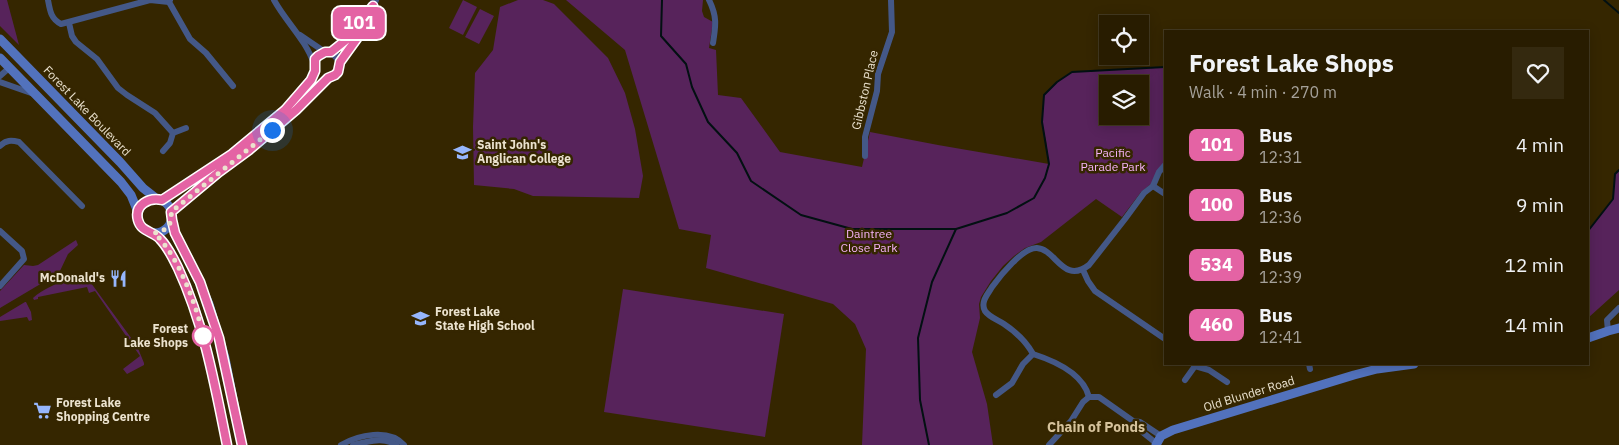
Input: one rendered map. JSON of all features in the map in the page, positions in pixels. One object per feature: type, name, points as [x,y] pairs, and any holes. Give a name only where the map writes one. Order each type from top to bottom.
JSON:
[{"type":"main road","name":"Forest Lake Boulevard","points":[[0,39],[7,59],[36,95],[121,182],[131,195],[138,212]]},
{"type":"main road","name":"Forest Lake Boulevard","points":[[7,59],[120,162],[143,188],[159,200]]},
{"type":"main road","points":[[227,445],[204,337],[195,307],[177,266],[165,245],[154,233],[145,230],[138,219],[138,212],[143,203],[152,199],[159,200],[169,207],[175,233],[192,263],[209,304],[225,358],[242,445]]},
{"type":"main road","points":[[154,233],[167,228],[171,216]]},
{"type":"main road","points":[[1589,338],[1619,328]]},
{"type":"main road","name":"Old Blunder Road","points":[[1158,441],[1173,430],[1354,375],[1398,365]]},
{"type":"street","points":[[48,0],[55,21],[61,24],[150,0],[170,1],[190,38],[206,53],[233,86]]},
{"type":"street","points":[[274,0],[280,12],[310,54],[320,76],[328,78]]},
{"type":"street","points":[[708,0],[713,8],[717,24],[713,43]]},
{"type":"street","name":"Gibbston Place","points":[[865,156],[865,137],[877,91],[878,74],[892,32],[891,0]]},
{"type":"street","points":[[159,200],[232,154],[285,110],[311,80],[318,56],[346,40],[374,3]]},
{"type":"street","points":[[171,216],[219,172],[256,145],[296,110],[328,78],[338,72],[340,62],[358,37],[374,3]]},
{"type":"street","points":[[70,23],[72,36],[76,42],[98,59],[118,88],[155,113],[173,133]]},
{"type":"street","points":[[295,31],[315,46],[336,56],[340,62]]},
{"type":"street","points":[[0,76],[7,59]]},
{"type":"street","points":[[0,82],[36,95]]},
{"type":"street","points":[[173,133],[186,128]]},
{"type":"street","points":[[163,151],[170,143],[173,133]]},
{"type":"street","points":[[0,146],[4,142],[11,140],[19,142],[82,206]]},
{"type":"street","points":[[1088,397],[1087,389],[1081,381],[1049,359],[1033,354],[1027,344],[1012,330],[988,315],[983,304],[985,297],[1010,264],[1031,248],[1044,250],[1069,270],[1083,270],[1125,220],[1144,193],[1153,186],[1159,172],[1164,166]]},
{"type":"street","points":[[1153,186],[1164,193]]},
{"type":"street","points":[[0,231],[22,251],[24,259],[0,286]]},
{"type":"street","points":[[1083,270],[1095,291],[1164,337]]},
{"type":"street","points":[[1608,330],[1607,320],[1619,308]]},
{"type":"street","points":[[996,394],[1012,383],[1023,364],[1033,354]]},
{"type":"street","points":[[1185,380],[1195,365],[1209,370],[1227,382]]},
{"type":"street","points":[[1049,445],[1071,421],[1088,397],[1099,396],[1133,421],[1140,422],[1158,441]]},
{"type":"street","points":[[240,434],[247,445]]},
{"type":"street","points":[[342,445],[349,440],[375,435],[393,437],[404,445]]},
{"type":"street","points":[[353,445],[386,440],[396,445]]},
{"type":"green space","points":[[0,0],[7,0],[19,45],[0,26]]},
{"type":"green space","points":[[463,0],[477,7],[463,35],[449,28]]},
{"type":"green space","points":[[518,0],[543,0],[554,4],[608,58],[625,93],[635,129],[643,176],[639,198],[533,196],[514,189],[474,185],[473,127],[475,73],[493,50],[500,7]]},
{"type":"green space","name":"Daintree Close Park","points":[[566,0],[703,0],[702,11],[704,17],[713,22],[709,48],[716,50],[718,95],[741,98],[780,152],[862,167],[870,132],[1049,164],[1042,122],[1044,95],[1057,82],[1072,72],[1164,67],[1164,165],[1152,183],[1141,192],[1122,217],[1096,199],[1041,242],[1025,248],[1014,256],[1003,266],[981,297],[979,304],[980,318],[972,352],[987,404],[993,445],[862,445],[866,349],[855,324],[833,304],[706,268],[711,235],[679,229],[625,50]]},
{"type":"green space","points":[[480,9],[494,16],[479,44],[465,37]]},
{"type":"green space","points":[[1619,170],[1619,290],[1589,317],[1589,230],[1613,199],[1615,174]]},
{"type":"green space","points":[[76,240],[78,245],[68,254],[59,273],[0,308],[0,291],[24,265],[38,265]]},
{"type":"green space","points":[[68,280],[91,283],[137,346],[144,365],[127,374],[123,369],[140,356],[95,291],[89,293],[87,287],[38,297],[38,299],[34,300],[33,298],[45,289]]},
{"type":"green space","points":[[623,289],[784,314],[765,437],[604,412]]},
{"type":"green space","points":[[25,302],[31,312],[32,320],[29,321],[27,317],[0,321],[0,317]]},
{"type":"waterway","points":[[662,0],[661,36],[686,64],[692,87],[708,122],[737,153],[751,181],[801,215],[852,229],[956,229]]},
{"type":"waterway","points":[[1604,0],[1619,13]]},
{"type":"waterway","points":[[929,445],[920,400],[918,338],[932,282],[956,229],[1007,213],[1034,198],[1045,178],[1049,164],[1042,122],[1044,95],[1057,82],[1072,72],[1164,67]]},
{"type":"waterway","points":[[1589,230],[1613,199],[1615,174],[1619,170]]},
{"type":"bus line","name":"101","points":[[227,445],[204,337],[195,307],[177,266],[165,245],[154,233],[142,227],[137,215],[140,207],[147,200],[162,200],[200,176],[232,154],[285,110],[311,80],[315,71],[315,59],[322,53],[331,52],[346,40],[373,6],[358,37],[340,62],[338,72],[328,78],[296,110],[249,150],[171,212],[175,233],[192,263],[209,304],[225,358],[242,445]]},
{"type":"place","name":"Saint John's Anglican College","points":[[463,152]]},
{"type":"place","name":"McDonald's","points":[[119,278]]},
{"type":"place","name":"Forest Lake State High School","points":[[421,319]]},
{"type":"place","name":"Forest Lake Shops","points":[[203,336]]},
{"type":"place","name":"Forest Lake Shopping Centre","points":[[42,410]]},
{"type":"district","name":"Chain of Ponds","points":[[1096,427]]},
{"type":"route","points":[[203,336],[187,287],[165,245],[154,233],[167,228],[172,220],[171,212],[272,130]]},
{"type":"park label","name":"Pacific Parade Park","points":[[1113,160]]}]
